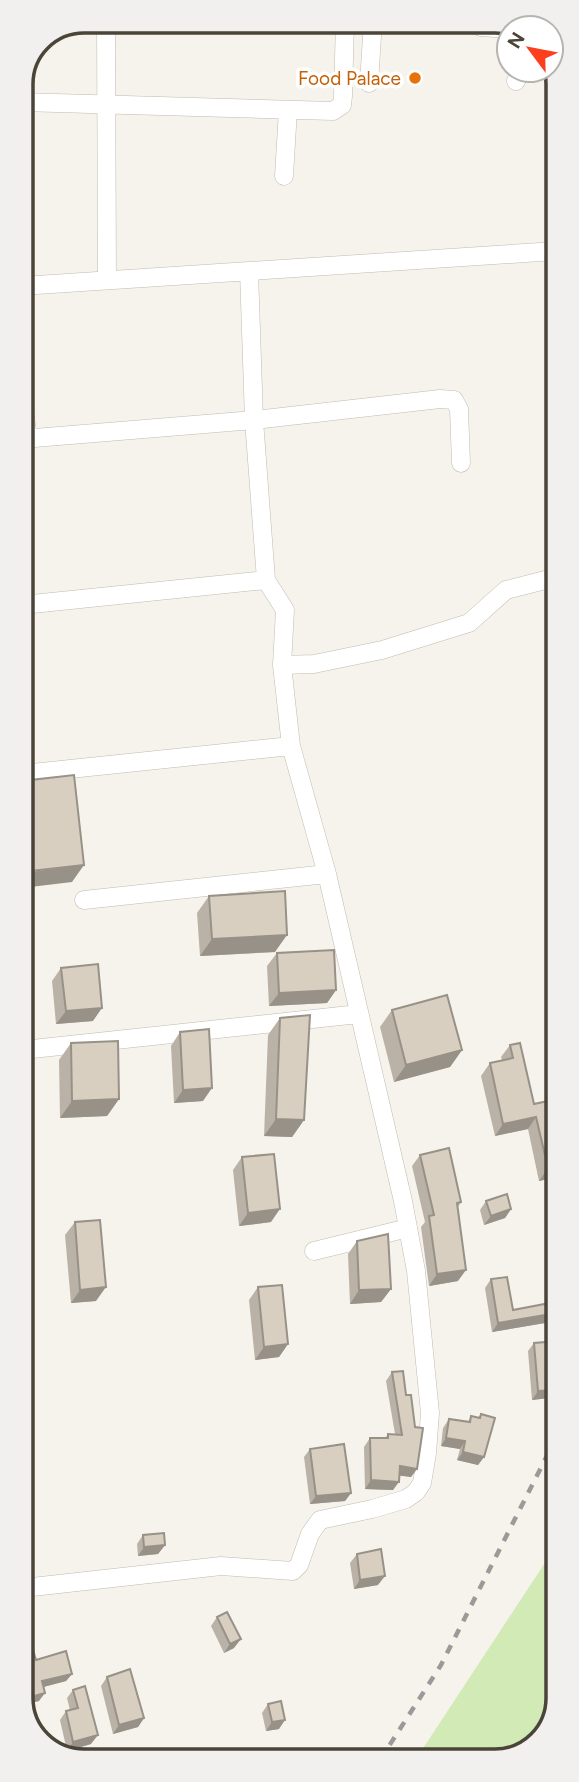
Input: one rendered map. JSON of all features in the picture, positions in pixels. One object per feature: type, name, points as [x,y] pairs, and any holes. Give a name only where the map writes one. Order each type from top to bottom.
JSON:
[{"type":"street","points":[[106,33],[107,280]]},
{"type":"street","points":[[33,103],[333,111],[342,105],[345,33]]},
{"type":"street","points":[[369,83],[372,33]]},
{"type":"street","points":[[284,176],[288,110]]},
{"type":"street","points":[[33,285],[546,252]]},
{"type":"street","points":[[33,1587],[221,1566],[293,1571],[299,1565],[310,1534],[320,1520],[406,1499],[416,1492],[422,1483],[430,1413],[416,1271],[327,874],[291,746],[282,665],[285,610],[266,580],[254,420],[249,271]]},
{"type":"street","points":[[33,437],[254,420],[440,399],[454,400],[459,408],[461,463]]},
{"type":"street","points":[[33,604],[266,580]]},
{"type":"street","points":[[282,665],[314,664],[382,650],[469,623],[506,590],[546,580]]},
{"type":"street","points":[[33,773],[291,746]]},
{"type":"street","points":[[84,900],[327,874]]},
{"type":"street","points":[[33,1049],[359,1014]]},
{"type":"street","points":[[314,1251],[408,1228]]},
{"type":"green space","points":[[546,1561],[546,1698],[543,1714],[535,1729],[523,1740],[508,1747],[423,1749]]},
{"type":"building","points":[[74,775],[84,865],[33,871],[33,780]]},
{"type":"building","points":[[285,891],[287,935],[212,939],[209,896]]},
{"type":"building","points":[[334,950],[336,990],[279,993],[277,953]]},
{"type":"building","points":[[98,964],[102,1008],[66,1011],[61,968]]},
{"type":"building","points":[[447,995],[462,1050],[406,1065],[392,1010]]},
{"type":"building","points":[[310,1015],[304,1120],[276,1119],[280,1018]]},
{"type":"building","points":[[209,1029],[212,1088],[183,1090],[180,1032]]},
{"type":"building","points":[[118,1041],[119,1099],[72,1101],[71,1043]]},
{"type":"building","points":[[520,1043],[534,1104],[546,1101],[546,1160],[536,1117],[503,1124],[490,1063],[513,1058],[510,1045]]},
{"type":"building","points":[[449,1148],[461,1202],[457,1203],[466,1270],[437,1274],[429,1216],[434,1215],[420,1155]]},
{"type":"building","points":[[274,1154],[280,1209],[248,1213],[242,1157]]},
{"type":"building","points":[[507,1194],[511,1209],[491,1216],[486,1201]]},
{"type":"building","points":[[100,1220],[106,1287],[80,1290],[75,1222]]},
{"type":"building","points":[[388,1234],[391,1289],[359,1290],[357,1241]]},
{"type":"building","points":[[507,1277],[513,1310],[546,1304],[546,1315],[498,1323],[491,1279]]},
{"type":"building","points":[[282,1285],[288,1344],[264,1347],[258,1287]]},
{"type":"building","points":[[546,1342],[546,1391],[538,1391],[534,1343]]},
{"type":"building","points":[[403,1371],[406,1395],[411,1395],[415,1427],[423,1428],[417,1469],[400,1466],[399,1482],[371,1480],[370,1438],[388,1438],[388,1434],[402,1435],[392,1372]]},
{"type":"building","points":[[481,1414],[495,1418],[484,1457],[463,1452],[465,1441],[446,1438],[449,1419],[470,1422],[471,1416],[480,1418]]},
{"type":"building","points":[[344,1444],[351,1493],[316,1496],[310,1449]]},
{"type":"building","points":[[164,1533],[165,1545],[144,1547],[143,1535]]},
{"type":"building","points":[[381,1549],[385,1576],[360,1580],[357,1554]]},
{"type":"building","points":[[227,1612],[241,1639],[230,1644],[217,1617]]},
{"type":"building","points":[[33,1650],[36,1660],[66,1651],[72,1674],[42,1681],[45,1693],[33,1696]]},
{"type":"building","points":[[130,1669],[144,1718],[119,1725],[107,1677]]},
{"type":"building","points":[[85,1686],[98,1735],[73,1742],[66,1711],[78,1708],[73,1690]]},
{"type":"building","points":[[281,1701],[285,1720],[272,1722],[268,1704]]},
{"type":"railway","points":[[387,1749],[441,1665],[546,1458]]},
{"type":"place","name":"Food Palace","points":[[415,78]]}]
